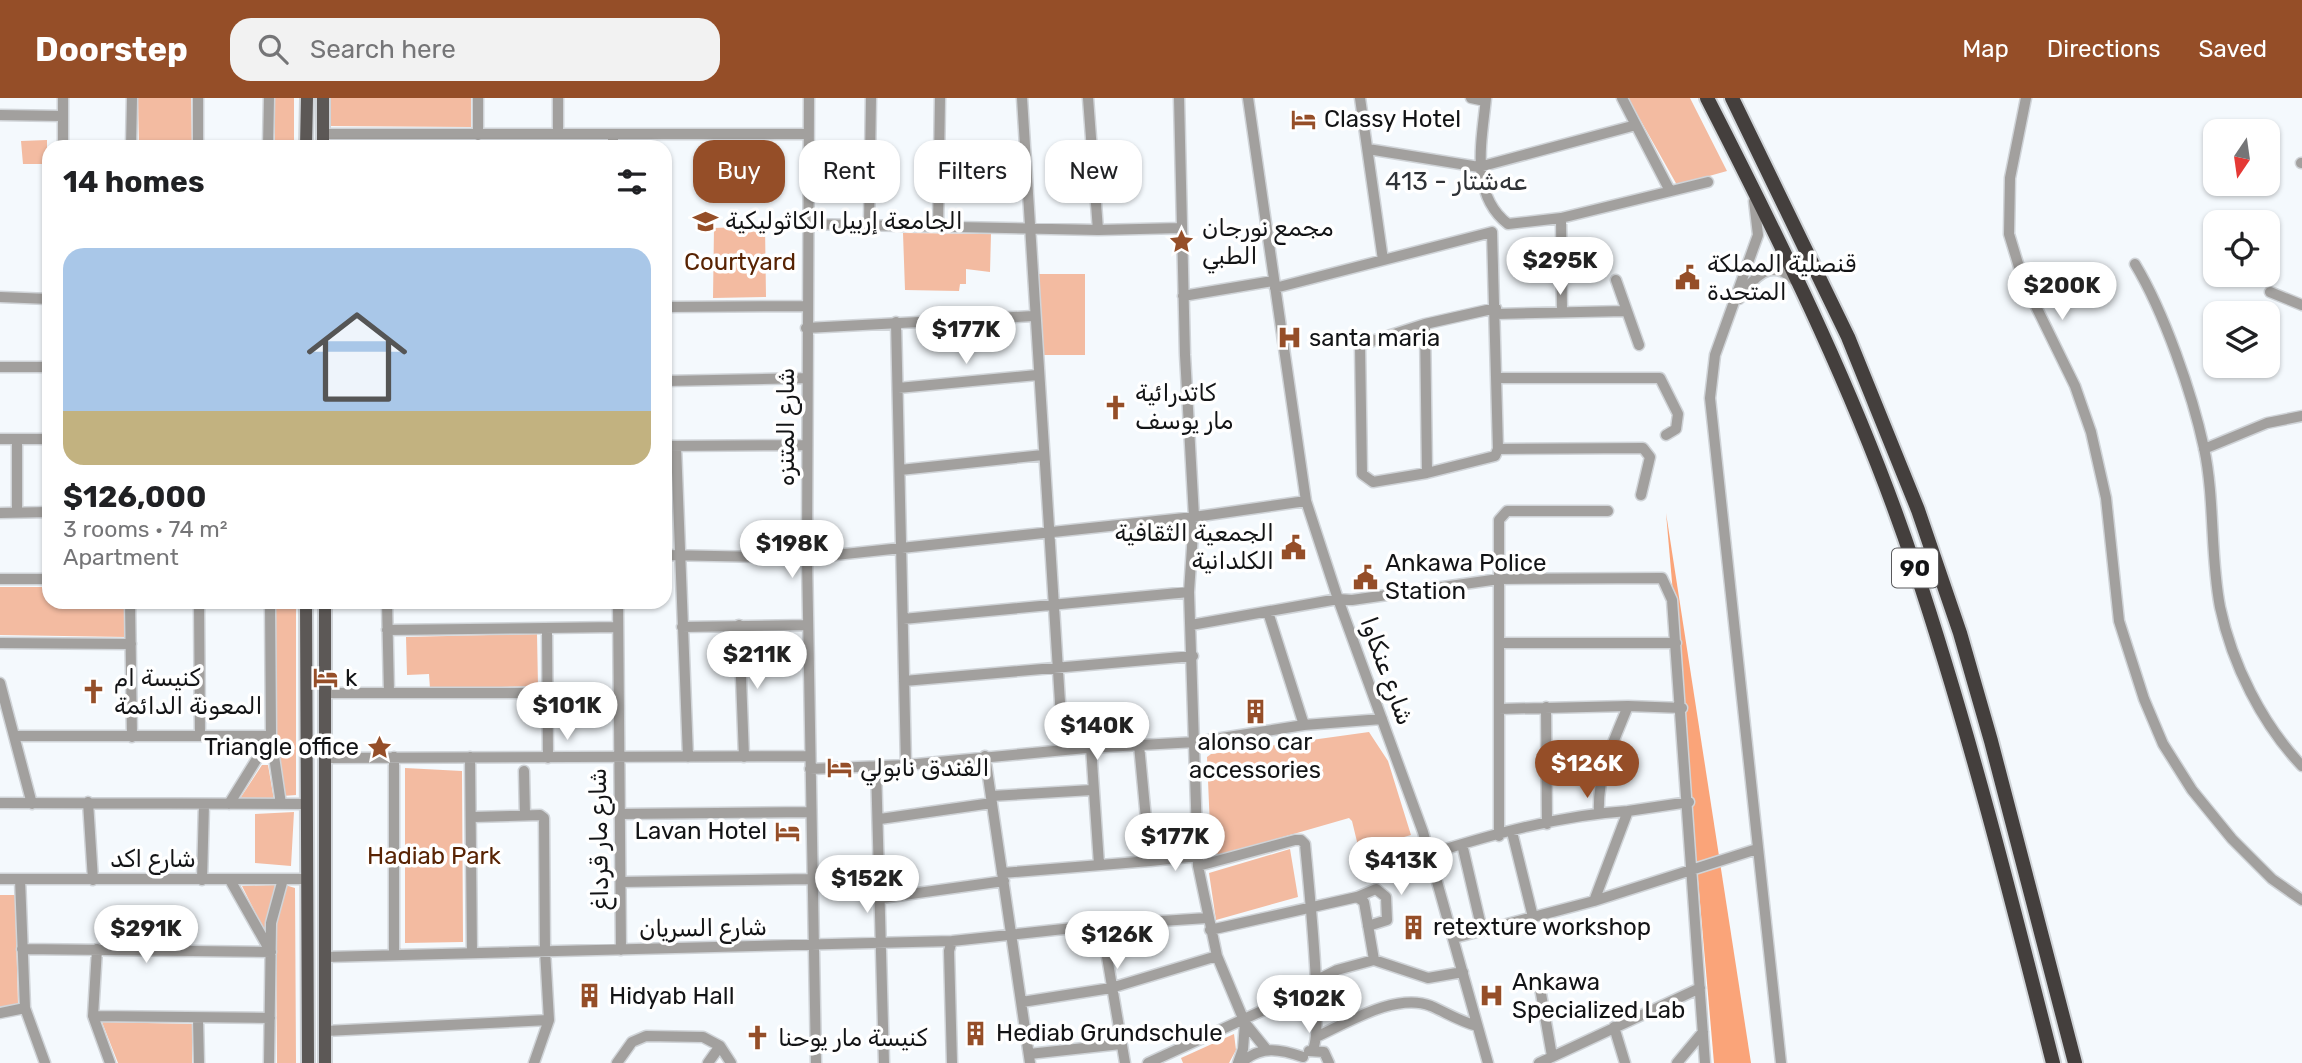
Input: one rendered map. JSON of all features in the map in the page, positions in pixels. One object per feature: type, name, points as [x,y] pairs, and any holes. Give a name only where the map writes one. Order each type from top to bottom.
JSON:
[{"type":"highway","name":"90","points":[[1707,98],[1806,298],[1872,453],[1914,566],[1977,779],[2053,1063]]},
{"type":"highway","name":"90","points":[[1732,98],[1848,337],[1913,497],[1960,633],[2001,777],[2075,1063]]},
{"type":"highway","points":[[1977,779],[2001,777]]},
{"type":"main road","points":[[306,140],[307,98]]},
{"type":"main road","points":[[323,98],[323,140]]},
{"type":"main road","points":[[306,609],[307,1063]]},
{"type":"main road","points":[[325,609],[325,1063]]},
{"type":"main road","points":[[306,631],[325,630]]},
{"type":"main road","points":[[307,982],[316,990],[325,982]]},
{"type":"main road","points":[[307,1007],[310,1001],[317,999],[325,1007]]},
{"type":"street","points":[[62,98],[63,140]]},
{"type":"street","points":[[131,140],[132,98]]},
{"type":"street","points":[[198,98],[198,140]]},
{"type":"street","points":[[268,140],[269,98]]},
{"type":"street","points":[[478,98],[478,135]]},
{"type":"street","points":[[558,98],[558,134]]},
{"type":"street","name":"شارع المتنزه","points":[[809,98],[806,224],[807,558],[816,1063]]},
{"type":"street","points":[[869,224],[871,98]]},
{"type":"street","points":[[938,227],[940,98]]},
{"type":"street","points":[[1021,98],[1063,750]]},
{"type":"street","points":[[1088,98],[1098,230]]},
{"type":"street","points":[[1179,98],[1183,296],[1194,517],[1189,592],[1198,861],[1207,918],[1217,957],[1244,1021],[1266,1049]]},
{"type":"street","name":"شارع عنكاوا","points":[[1248,98],[1306,501],[1338,599],[1430,854],[1488,1063]]},
{"type":"street","points":[[1360,98],[1383,260]]},
{"type":"street","points":[[1471,98],[1485,99],[1479,167],[1485,190],[1508,224],[1560,218],[1708,182]]},
{"type":"street","points":[[1622,98],[1670,191]]},
{"type":"street","points":[[2026,98],[2010,178],[2009,234],[2022,280],[2076,386],[2091,432],[2106,498],[2119,621],[2144,699],[2163,744],[2192,790],[2232,839],[2272,879],[2302,900]]},
{"type":"street","points":[[0,115],[63,116]]},
{"type":"street","points":[[1368,149],[1479,167],[1636,125]]},
{"type":"street","points":[[387,134],[387,140]]},
{"type":"street","points":[[332,140],[387,134],[807,134]]},
{"type":"street","points":[[540,134],[540,140]]},
{"type":"street","points":[[613,134],[613,140]]},
{"type":"street","points":[[1748,177],[1758,214],[1758,234],[1715,355],[1710,398],[1781,1063]]},
{"type":"street","points":[[1560,218],[1562,312]]},
{"type":"street","points":[[806,224],[1098,230],[1181,228]]},
{"type":"street","points":[[1183,296],[1274,285],[1492,232],[1496,311],[1498,449],[1490,460],[1373,482],[1362,474],[1358,350],[1364,341],[1425,324],[1496,311],[1625,311]]},
{"type":"street","points":[[2135,264],[2153,295],[2204,449],[2220,607],[2255,701],[2284,747],[2302,766]]},
{"type":"street","points":[[1727,318],[1751,281],[1765,271],[1788,274],[1806,298]]},
{"type":"street","points":[[1616,280],[1639,345]]},
{"type":"street","points":[[2270,292],[2302,305]]},
{"type":"street","points":[[0,297],[42,299]]},
{"type":"street","points":[[672,307],[806,306]]},
{"type":"street","points":[[806,328],[1034,316]]},
{"type":"street","points":[[896,322],[906,765]]},
{"type":"street","points":[[1425,324],[1427,473]]},
{"type":"street","points":[[0,366],[42,367]]},
{"type":"street","points":[[898,388],[1037,375]]},
{"type":"street","points":[[672,381],[807,378]]},
{"type":"street","points":[[1496,378],[1661,379],[1678,414],[1676,429],[1666,435]]},
{"type":"street","points":[[2204,449],[2267,423],[2302,416]]},
{"type":"street","points":[[0,439],[42,439]]},
{"type":"street","points":[[17,439],[17,513]]},
{"type":"street","points":[[672,446],[807,445]]},
{"type":"street","points":[[1498,449],[1643,448],[1650,457],[1641,495]]},
{"type":"street","points":[[900,470],[1043,454]]},
{"type":"street","points":[[672,468],[680,556],[688,757]]},
{"type":"street","points":[[672,555],[807,558],[901,550],[1194,517],[1306,501]]},
{"type":"street","points":[[1499,836],[1499,520],[1502,513],[1507,511],[1608,511]]},
{"type":"street","points":[[0,513],[42,512]]},
{"type":"street","points":[[1191,625],[1338,599],[1352,600],[1499,579],[1662,578],[1672,600],[1682,708],[1705,1063]]},
{"type":"street","points":[[0,579],[42,579]]},
{"type":"street","points":[[903,619],[1189,592]]},
{"type":"street","points":[[130,609],[132,737]]},
{"type":"street","points":[[199,609],[200,736]]},
{"type":"street","points":[[270,609],[271,736],[281,804]]},
{"type":"street","points":[[387,609],[389,693]]},
{"type":"street","name":"شارع مار قرداغ","points":[[618,609],[621,950]]},
{"type":"street","points":[[1268,612],[1304,725]]},
{"type":"street","points":[[739,625],[744,757]]},
{"type":"street","points":[[682,627],[808,625]]},
{"type":"street","points":[[387,630],[618,627]]},
{"type":"street","points":[[547,629],[548,758]]},
{"type":"street","points":[[0,643],[131,644]]},
{"type":"street","points":[[1499,643],[1676,643]]},
{"type":"street","points":[[904,681],[1193,656]]},
{"type":"street","points":[[0,683],[32,804]]},
{"type":"street","points":[[325,693],[548,693]]},
{"type":"street","points":[[1499,709],[1628,706],[1682,708]]},
{"type":"street","points":[[1599,813],[1598,792],[1605,765],[1628,706]]},
{"type":"street","points":[[1546,707],[1547,824]]},
{"type":"street","points":[[810,769],[906,765],[1091,747],[1196,741],[1304,725],[1382,719]]},
{"type":"street","points":[[15,736],[271,736]]},
{"type":"street","points":[[229,804],[271,736]]},
{"type":"street","points":[[1139,745],[1150,861]]},
{"type":"street","points":[[1091,747],[1099,864]]},
{"type":"street","points":[[325,758],[810,756]]},
{"type":"street","points":[[985,756],[1030,1058],[1121,1044]]},
{"type":"street","points":[[394,757],[394,955]]},
{"type":"street","points":[[470,757],[473,817],[472,953]]},
{"type":"street","points":[[876,766],[880,819],[884,1063]]},
{"type":"street","points":[[524,771],[524,816]]},
{"type":"street","points":[[880,819],[992,799],[1092,790]]},
{"type":"street","points":[[89,802],[93,880]]},
{"type":"street","points":[[0,803],[307,804]]},
{"type":"street","points":[[1430,854],[1462,844],[1599,813],[1689,803]]},
{"type":"street","points":[[202,880],[204,804]]},
{"type":"street","points":[[1594,901],[1628,811]]},
{"type":"street","points":[[620,814],[811,812]]},
{"type":"street","points":[[473,817],[540,815],[544,818],[545,950],[549,1020],[534,1063]]},
{"type":"street","points":[[1512,832],[1532,917]]},
{"type":"street","points":[[882,898],[1099,864],[1198,861],[1301,840],[1305,844],[1310,905],[1316,1037],[1312,1049],[1303,1060],[1266,1049],[1252,1053],[1240,1063]]},
{"type":"street","points":[[1462,844],[1482,930]]},
{"type":"street","points":[[1454,938],[1594,901],[1757,849]]},
{"type":"street","name":"شارع اكد","points":[[0,879],[307,879]]},
{"type":"street","points":[[20,879],[25,1008],[45,1063]]},
{"type":"street","points":[[269,1063],[271,923],[283,879]]},
{"type":"street","points":[[621,882],[812,879]]},
{"type":"street","points":[[230,880],[271,951]]},
{"type":"street","points":[[1210,930],[1310,905],[1357,897],[1376,889],[1381,890],[1386,897],[1387,920],[1368,926]]},
{"type":"street","points":[[1357,897],[1364,902],[1374,960]]},
{"type":"street","name":"شارع السريان","points":[[325,957],[952,942],[1101,925],[1207,918]]},
{"type":"street","points":[[952,942],[949,951],[952,1063]]},
{"type":"street","points":[[1105,945],[1125,1063]]},
{"type":"street","points":[[22,949],[271,951]]},
{"type":"street","points":[[97,949],[93,1016],[110,1063]]},
{"type":"street","points":[[1022,1002],[1111,988],[1217,957]]},
{"type":"street","points":[[1148,1063],[1314,987],[1323,977],[1337,970],[1374,960],[1428,978],[1463,972]]},
{"type":"street","points":[[1540,988],[1552,1056]]},
{"type":"street","points":[[1539,1063],[1700,988]]},
{"type":"street","points":[[1316,1037],[1375,1011],[1402,1004],[1429,1005],[1456,1021],[1476,1026]]},
{"type":"street","points":[[0,1013],[25,1008]]},
{"type":"street","points":[[93,1016],[270,1018]]},
{"type":"street","points":[[198,1019],[199,1063]]},
{"type":"street","points":[[325,1031],[549,1020]]},
{"type":"street","points":[[1240,1063],[1244,1021]]},
{"type":"street","points":[[1614,1027],[1625,1063]]},
{"type":"street","points":[[1678,1063],[1703,1032]]},
{"type":"street","points":[[617,1063],[632,1042],[646,1036],[703,1037],[720,1046],[731,1063]]},
{"type":"street","points":[[708,1063],[720,1046]]},
{"type":"street","points":[[1312,1049],[1337,1063]]},
{"type":"green space","points":[[138,98],[191,98],[192,140],[139,140]]},
{"type":"green space","points":[[274,98],[294,98],[294,140],[275,140]]},
{"type":"green space","points":[[328,98],[471,98],[471,127],[327,126]]},
{"type":"green space","points":[[1628,98],[1690,98],[1727,171],[1677,185]]},
{"type":"green space","points":[[42,140],[42,164],[23,164],[21,141]]},
{"type":"green space","name":"Courtyard","points":[[765,226],[766,297],[713,298],[714,228]]},
{"type":"green space","points":[[903,233],[991,234],[990,272],[966,269],[966,284],[960,284],[959,291],[905,290]]},
{"type":"green space","points":[[1039,274],[1085,274],[1085,355],[1042,355]]},
{"type":"green space","points":[[0,587],[42,587],[42,609],[126,609],[127,637],[0,635]]},
{"type":"green space","points":[[274,609],[296,609],[296,795],[282,796],[276,734]]},
{"type":"green space","points":[[537,634],[538,686],[430,689],[429,674],[407,675],[406,637]]},
{"type":"green space","points":[[1369,732],[1388,761],[1411,835],[1359,850],[1349,818],[1221,855],[1211,851],[1207,757],[1211,754]]},
{"type":"green space","points":[[262,765],[268,765],[274,800],[239,800]]},
{"type":"green space","name":"Hadiab Park","points":[[405,768],[462,771],[463,942],[405,943]]},
{"type":"green space","points":[[294,812],[291,866],[255,863],[255,814]]},
{"type":"green space","points":[[1290,849],[1298,897],[1216,920],[1209,873]]},
{"type":"green space","points":[[275,885],[265,932],[242,886]]},
{"type":"green space","points":[[285,885],[295,888],[296,1063],[277,1063],[276,928]]},
{"type":"green space","points":[[0,895],[15,895],[18,1004],[0,1007]]},
{"type":"green space","points":[[102,1022],[192,1024],[192,1063],[118,1063]]},
{"type":"green space","points":[[1234,1034],[1236,1050],[1229,1063],[1183,1063],[1181,1058]]},
{"type":"shaded area","points":[[1666,513],[1751,1063],[1714,1063]]},
{"type":"place","name":"Classy Hotel","points":[[1304,119]]},
{"type":"place","name":"الجامعة إربيل الكاثوليكية","points":[[705,221]]},
{"type":"place","name":"مجمع نورجان الطبي","points":[[1182,242]]},
{"type":"place","name":"قنصلية المملكة المتحدة","points":[[1687,278]]},
{"type":"place","name":"santa maria","points":[[1289,338]]},
{"type":"place","name":"كاتدرائية مار يوسف","points":[[1115,407]]},
{"type":"place","name":"الجمعية الثقافية الكلدانية","points":[[1294,547]]},
{"type":"place","name":"Ankawa Police Station","points":[[1365,577]]},
{"type":"place","name":"k","points":[[325,678]]},
{"type":"place","name":"كنيسة ام المعونة الدائمة","points":[[94,692]]},
{"type":"place","name":"alonso car accessories","points":[[1255,711]]},
{"type":"place","name":"Triangle office","points":[[379,747]]},
{"type":"place","name":"الفندق نابولي","points":[[840,768]]},
{"type":"place","name":"Lavan Hotel","points":[[787,831]]},
{"type":"place","name":"retexture workshop","points":[[1413,927]]},
{"type":"place","name":"Hidyab Hall","points":[[589,996]]},
{"type":"place","name":"Ankawa Specialized Lab","points":[[1492,996]]},
{"type":"place","name":"Hediab Grundschule","points":[[976,1033]]},
{"type":"place","name":"كنيسة مار يوحنا","points":[[758,1038]]},
{"type":"district","name":"عه‌شتار - 413","points":[[1456,181]]}]
